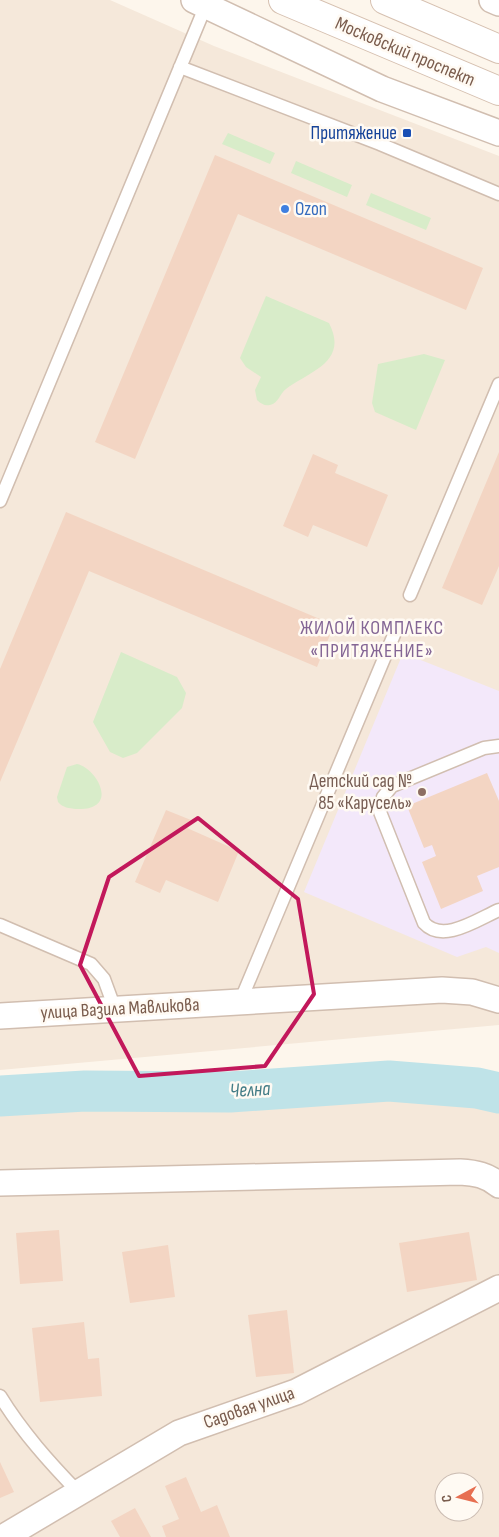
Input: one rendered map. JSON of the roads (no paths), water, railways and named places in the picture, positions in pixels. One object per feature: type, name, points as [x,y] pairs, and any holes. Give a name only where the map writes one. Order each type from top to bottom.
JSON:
[{"type":"main road","name":"Московский проспект","points":[[283,0],[499,91]]},
{"type":"main road","name":"Московский проспект","points":[[385,0],[499,49]]},
{"type":"street","points":[[492,0],[499,3]]},
{"type":"street","points":[[200,3],[382,89],[499,132]]},
{"type":"street","name":"улица Вазила Мавликова","points":[[0,1016],[442,990],[472,992],[499,1000]]},
{"type":"street","points":[[0,1183],[460,1172],[477,1173],[492,1179],[499,1185]]},
{"type":"street","name":"Садовая улица","points":[[4,1537],[179,1433],[296,1392],[499,1288]]},
{"type":"lane","points":[[0,501],[180,67],[200,3]]},
{"type":"lane","points":[[180,67],[380,144],[499,194]]},
{"type":"lane","points":[[410,595],[499,384]]},
{"type":"lane","points":[[240,1002],[396,630]]},
{"type":"lane","points":[[499,746],[484,748],[392,786],[383,797],[380,812],[424,924],[428,928],[442,932],[499,910]]},
{"type":"lane","points":[[0,925],[91,964],[100,973],[115,1009]]},
{"type":"lane","points":[[0,1396],[11,1414],[50,1464],[79,1493]]},
{"type":"waterway","name":"Челна","points":[[0,1096],[85,1091],[230,1092],[389,1081],[477,1088],[499,1093]]},
{"type":"place","name":"Притяжение","points":[[407,133]]},
{"type":"place","name":"Ozon","points":[[285,209]]},
{"type":"place","name":"Детский сад № 85 «Карусель»","points":[[422,792]]},
{"type":"district","name":"ЖИЛОЙ КОМПЛЕКС «ПРИТЯЖЕНИЕ»","points":[[372,640]]}]
